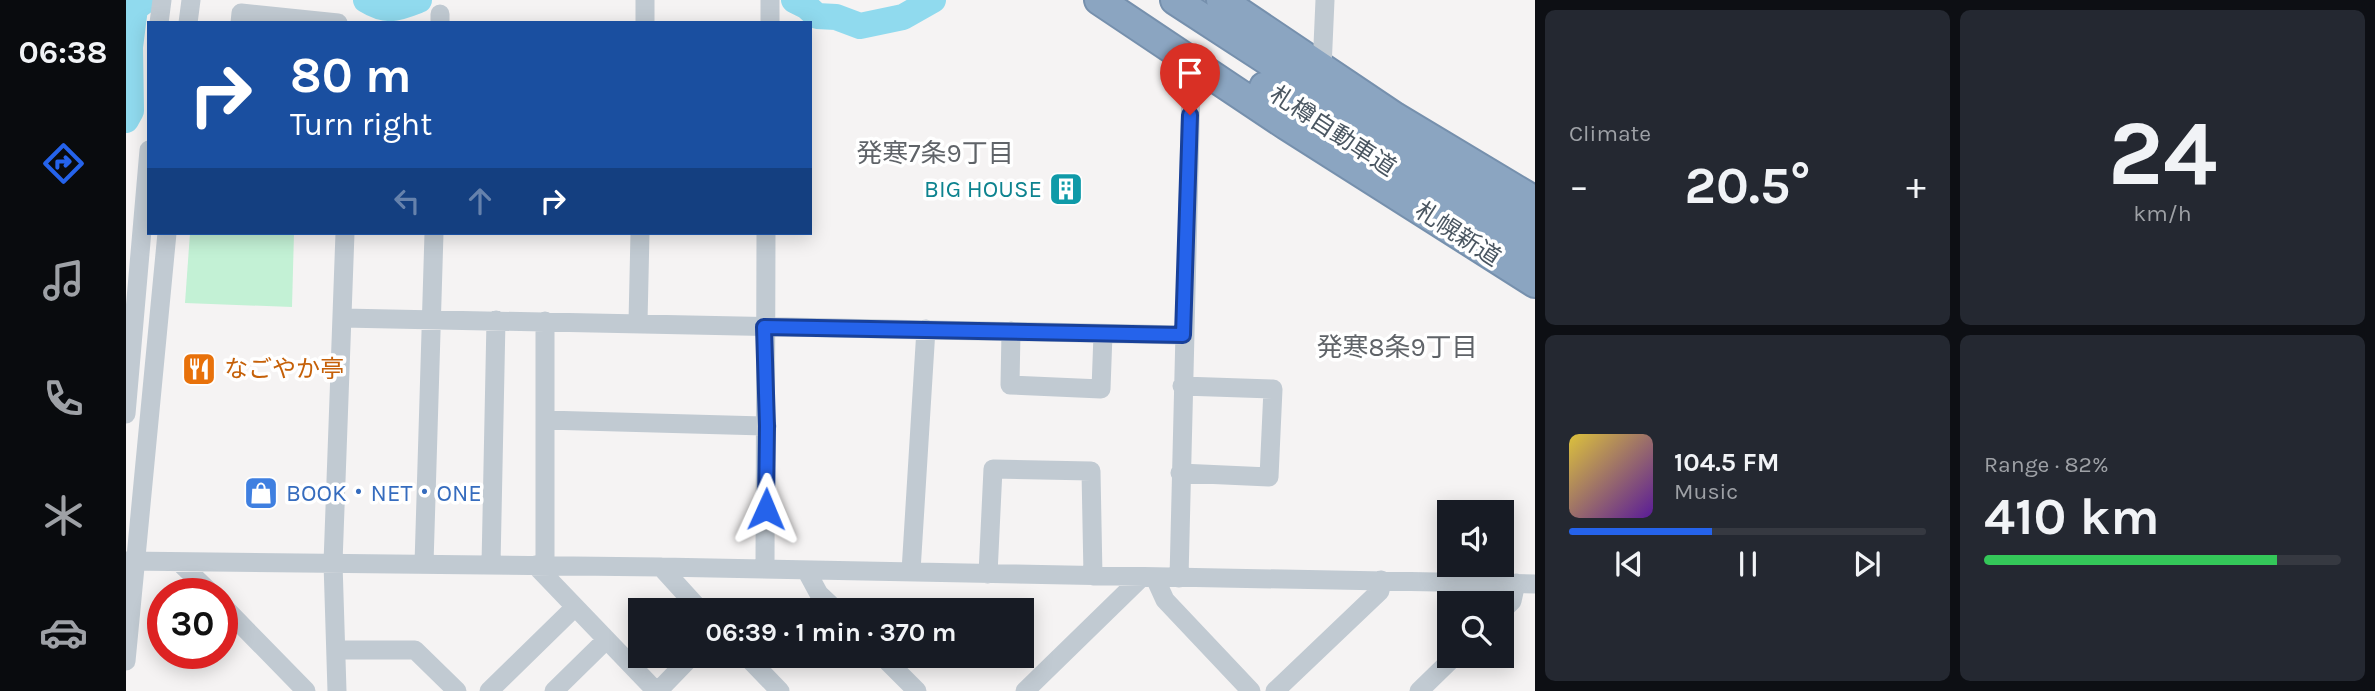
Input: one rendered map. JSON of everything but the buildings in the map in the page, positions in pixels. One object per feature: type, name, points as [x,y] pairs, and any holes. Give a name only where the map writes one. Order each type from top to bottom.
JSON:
[{"type":"highway","name":"札幌新道","points":[[1099,0],[1286,125],[1535,283]]},
{"type":"highway","name":"札樽自動車道","points":[[1135,0],[1403,176],[1535,256]]},
{"type":"highway","name":"札樽自動車道","points":[[1175,0],[1401,148],[1535,229]]},
{"type":"highway","points":[[1221,0],[1395,117],[1535,201]]},
{"type":"street","points":[[188,21],[191,0]]},
{"type":"street","points":[[645,0],[645,21]]},
{"type":"street","points":[[769,21],[770,0]]},
{"type":"street","points":[[1322,68],[1325,0]]},
{"type":"street","points":[[240,21],[241,13],[319,21]]},
{"type":"street","points":[[1179,578],[1191,88],[1196,64]]},
{"type":"street","points":[[126,414],[147,173]]},
{"type":"street","points":[[126,661],[130,561],[167,235]]},
{"type":"street","points":[[337,691],[338,650],[333,563],[345,235]]},
{"type":"street","points":[[424,564],[434,235]]},
{"type":"street","points":[[638,322],[640,235]]},
{"type":"street","points":[[765,569],[766,235]]},
{"type":"street","points":[[343,318],[1183,335]]},
{"type":"street","points":[[491,565],[496,320]]},
{"type":"street","points":[[545,321],[540,565],[575,608],[657,691],[680,668]]},
{"type":"street","points":[[911,571],[926,329]]},
{"type":"street","points":[[1011,331],[1010,385],[1088,388],[1101,388],[1103,334]]},
{"type":"street","points":[[1180,473],[1269,477],[1273,389],[1182,386]]},
{"type":"street","points":[[545,420],[767,426]]},
{"type":"street","points":[[988,574],[993,469],[1091,471],[1093,576]]},
{"type":"street","points":[[130,561],[540,565],[1525,583]]},
{"type":"street","points":[[179,562],[196,578]]},
{"type":"street","points":[[661,567],[690,598]]},
{"type":"street","points":[[806,570],[823,598]]},
{"type":"street","points":[[1025,691],[1148,577]]},
{"type":"street","points":[[1148,577],[1165,600],[1251,691]]},
{"type":"street","points":[[1275,691],[1380,591],[1381,580]]},
{"type":"street","points":[[1514,598],[1525,583]]},
{"type":"street","points":[[489,691],[575,608]]},
{"type":"street","points":[[238,621],[306,691]]},
{"type":"street","points":[[554,691],[606,640]]},
{"type":"street","points":[[338,650],[415,650],[457,691]]},
{"type":"street","points":[[758,668],[780,691]]},
{"type":"street","points":[[894,668],[917,691]]},
{"type":"street","points":[[1419,691],[1443,668]]},
{"type":"green space","points":[[190,235],[294,235],[292,307],[185,303]]},
{"type":"waterway","points":[[126,120],[131,111],[130,47],[135,8],[146,0]]},
{"type":"waterway","points":[[366,0],[386,8],[404,6],[419,0]]},
{"type":"waterway","points":[[794,0],[817,16],[836,17],[860,26],[903,17],[933,0]]},
{"type":"place","name":"BIG HOUSE","points":[[1066,189]]},
{"type":"place","name":"なごやか亭","points":[[199,369]]},
{"type":"place","name":"BOOK・NET・ONE","points":[[261,493]]},
{"type":"district","name":"発寒7条9丁目","points":[[935,153]]},
{"type":"district","name":"発寒8条9丁目","points":[[1397,347]]},
{"type":"route","points":[[766,509],[764,327],[1183,335],[1190,115]]}]
